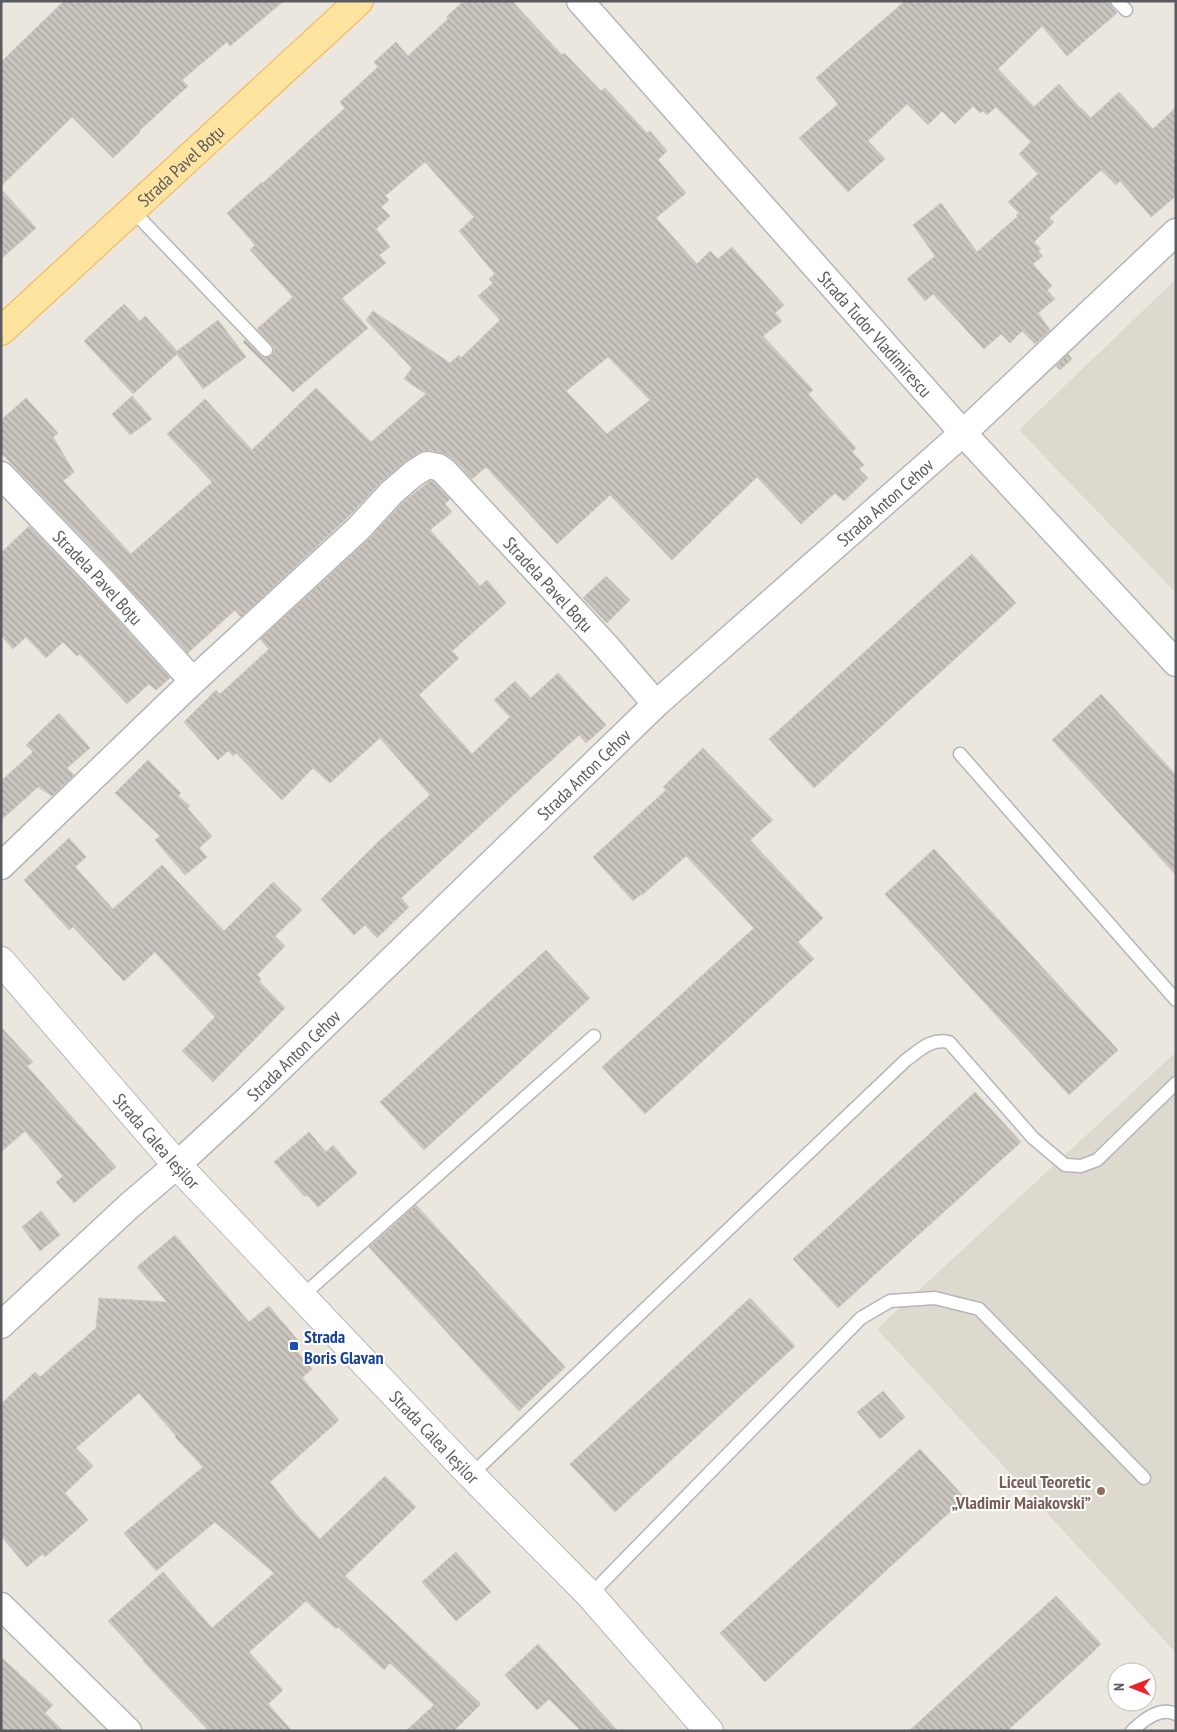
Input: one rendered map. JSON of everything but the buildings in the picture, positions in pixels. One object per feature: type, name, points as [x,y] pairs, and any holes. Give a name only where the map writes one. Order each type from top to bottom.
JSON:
[{"type":"main road","name":"Strada Pavel Boțu","points":[[1,331],[359,1]]},
{"type":"street","name":"Strada Tudor Vladimirescu","points":[[580,1],[963,433],[1176,663]]},
{"type":"street","name":"Strada Anton Cehov","points":[[1,1325],[244,1103],[656,704],[963,433],[1176,232]]},
{"type":"street","name":"Stradela Pavel Boțu","points":[[1,866],[193,681],[358,529],[392,492],[430,467],[444,471],[600,639],[656,704]]},
{"type":"street","name":"Stradela Pavel Boțu","points":[[1,475],[90,568],[193,681]]},
{"type":"street","name":"Strada Calea Ieșilor","points":[[1,961],[177,1165],[471,1475],[590,1595],[709,1731]]},
{"type":"street","points":[[1,1606],[128,1731]]},
{"type":"lane","points":[[132,210],[266,350]]},
{"type":"lane","points":[[960,754],[1176,1000]]},
{"type":"lane","points":[[302,1296],[594,1036]]},
{"type":"lane","points":[[471,1475],[906,1060],[929,1043],[940,1040],[949,1042],[1033,1138],[1065,1165],[1081,1166],[1097,1160],[1176,1083]]},
{"type":"lane","points":[[590,1595],[862,1318],[890,1301],[935,1298],[979,1309],[1144,1478]]},
{"type":"lane","points":[[1132,1731],[1146,1717],[1165,1712],[1174,1712],[1176,1714]]},
{"type":"shaded area","points":[[1176,279],[1176,593],[1019,430]]},
{"type":"shaded area","name":"Liceul Teoretic „Vladimir Maiakovski”","points":[[1176,1052],[1176,1653],[877,1329]]},
{"type":"place","name":"Strada Boris Glavan","points":[[294,1346]]},
{"type":"place","name":"Liceul Teoretic „Vladimir Maiakovski”","points":[[1101,1491]]}]
